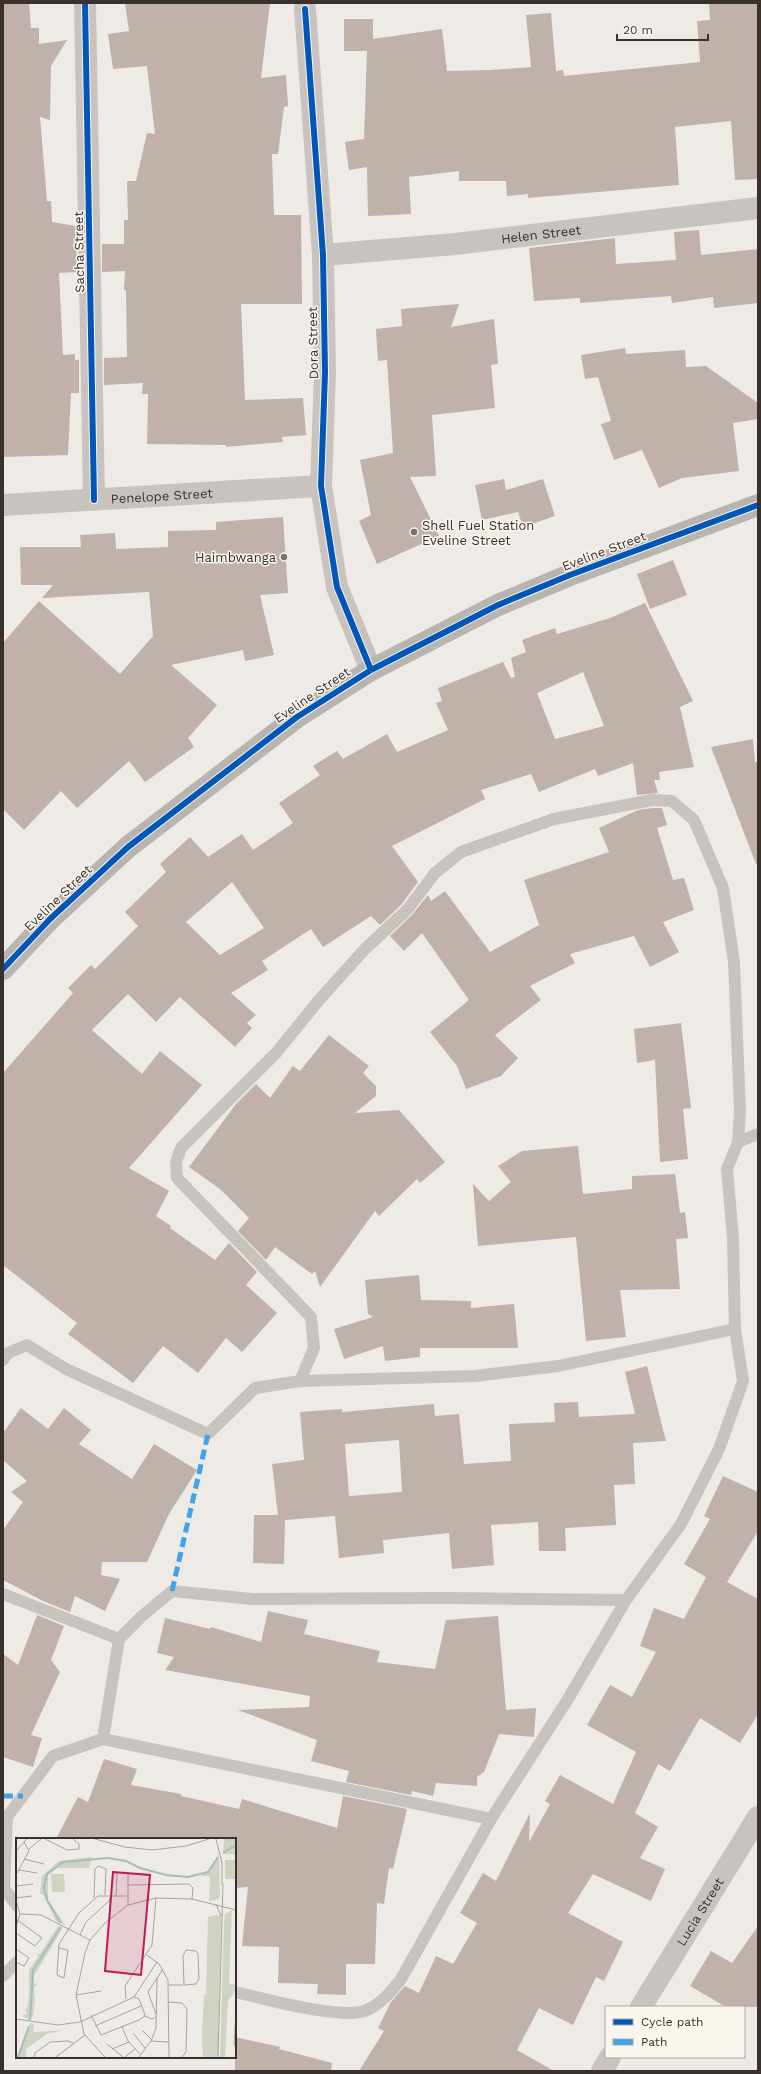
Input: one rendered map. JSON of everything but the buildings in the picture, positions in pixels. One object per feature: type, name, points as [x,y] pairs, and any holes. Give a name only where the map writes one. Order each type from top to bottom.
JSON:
[{"type":"street","name":"Sacha Street","points":[[85,3],[94,500]]},
{"type":"street","name":"Dora Street","points":[[305,9],[323,255],[325,372],[321,486],[337,587],[371,670]]},
{"type":"street","name":"Helen Street","points":[[323,255],[455,244],[758,208]]},
{"type":"street","name":"Penelope Street","points":[[3,506],[321,486]]},
{"type":"street","name":"Eveline Street","points":[[3,969],[50,919],[128,847],[297,717],[371,670],[498,605],[570,575],[758,505]]},
{"type":"street","name":"Lucia Street","points":[[642,2006],[758,1817]]},
{"type":"street","points":[[602,2071],[609,2058]]},
{"type":"lane","points":[[236,1992],[334,2013],[366,2010],[384,1999],[401,1979],[492,1819],[568,1699],[626,1600],[681,1524],[719,1449],[743,1381],[735,1329],[733,1238],[727,1170],[738,1142],[740,1111],[734,962],[723,888],[694,820],[672,801],[652,800],[554,819],[461,852],[435,873],[407,910],[365,949],[319,1000],[276,1052],[181,1148],[176,1162],[177,1178],[311,1317],[314,1348],[300,1381]]},
{"type":"lane","points":[[738,1142],[758,1134]]},
{"type":"lane","points":[[3,1360],[8,1353],[27,1345],[66,1369],[208,1434],[255,1388],[300,1381],[475,1376],[558,1366],[735,1329]]},
{"type":"lane","points":[[103,1739],[119,1639],[141,1617],[172,1591],[252,1599],[446,1598],[626,1600]]},
{"type":"lane","points":[[3,1594],[119,1639]]},
{"type":"lane","points":[[16,1905],[4,1888],[7,1817],[53,1756],[103,1739],[492,1819]]},
{"type":"lane","points":[[3,1976],[16,1963]]},
{"type":"marked path","points":[[172,1591],[208,1434]]},
{"type":"marked path","points":[[3,1796],[23,1796]]},
{"type":"cycle path","points":[[85,3],[94,500]]},
{"type":"cycle path","points":[[305,9],[323,255],[325,372],[321,486],[337,587],[371,670]]},
{"type":"cycle path","points":[[3,969],[50,919],[128,847],[297,717],[371,670],[498,605],[570,575],[758,505]]},
{"type":"place","name":"Shell Fuel Station Eveline Street","points":[[414,532]]},
{"type":"place","name":"Haimbwanga","points":[[284,557]]}]
